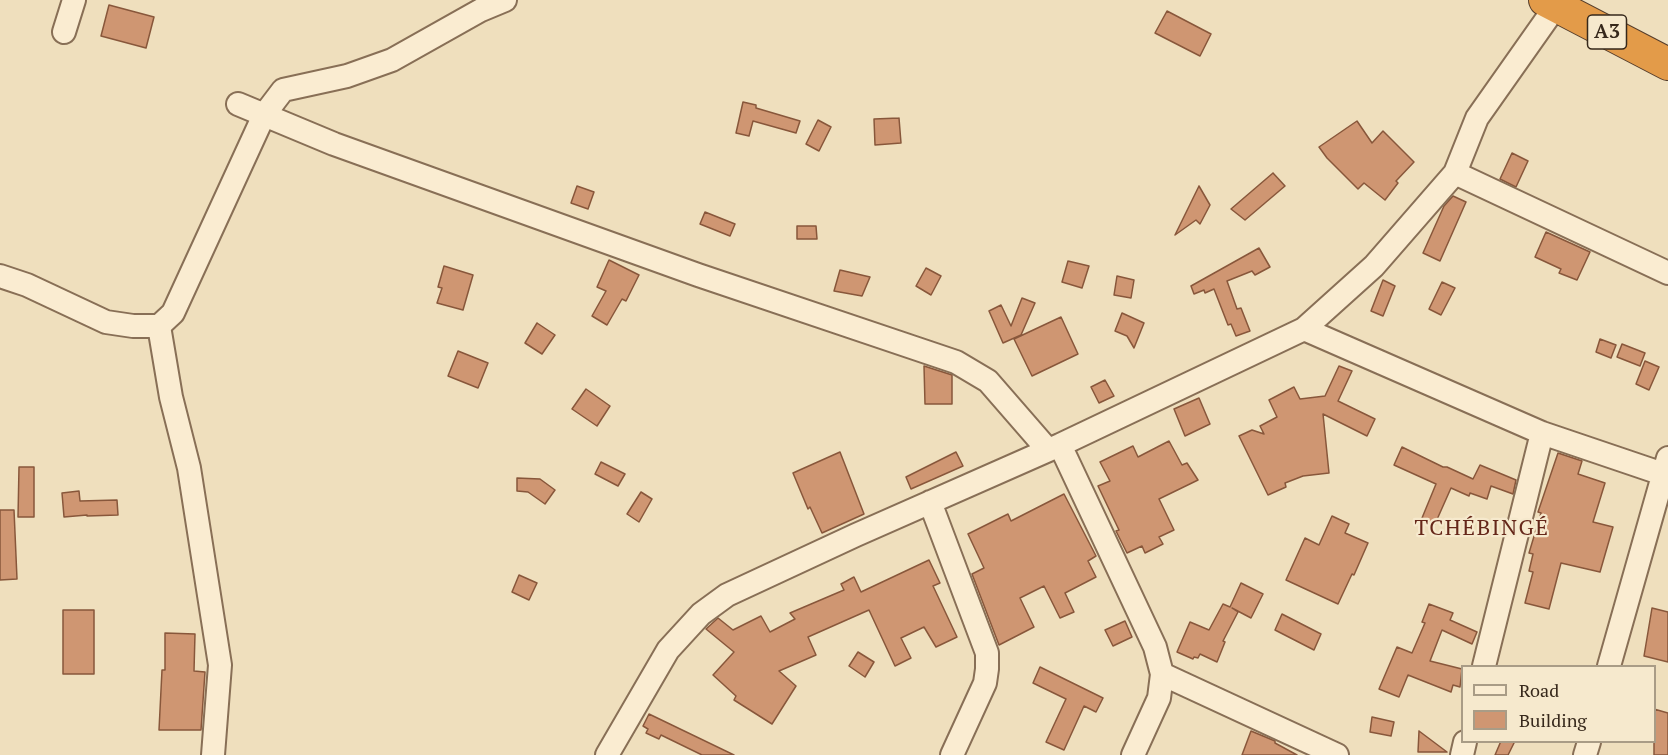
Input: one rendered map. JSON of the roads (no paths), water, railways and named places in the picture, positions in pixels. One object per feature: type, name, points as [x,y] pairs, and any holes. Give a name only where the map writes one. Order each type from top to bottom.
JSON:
[{"type":"highway","name":"A3","points":[[1551,3],[1668,64]]},
{"type":"street","points":[[64,32],[74,0]]},
{"type":"street","points":[[0,276],[27,285],[106,322],[133,326],[159,326],[172,313],[264,115],[284,90],[347,76],[392,60],[481,10],[504,0]]},
{"type":"street","points":[[608,755],[668,650],[701,614],[727,595],[1054,448],[1304,329],[1374,266],[1455,173],[1477,118],[1551,3]]},
{"type":"street","points":[[237,104],[334,144],[698,275],[956,362],[988,381],[1054,448],[1155,647],[1162,674],[1159,698],[1132,755]]},
{"type":"street","points":[[1455,173],[1668,273]]},
{"type":"street","points":[[159,326],[171,397],[189,468],[220,665],[213,755]]},
{"type":"street","points":[[1304,329],[1542,433],[1664,478],[1609,665]]},
{"type":"street","points":[[1484,665],[1542,433]]},
{"type":"street","points":[[930,502],[987,653],[985,683],[952,755]]},
{"type":"street","points":[[1162,674],[1337,755]]},
{"type":"district","name":"TCHÉBINGÉ","points":[[1482,529]]}]
